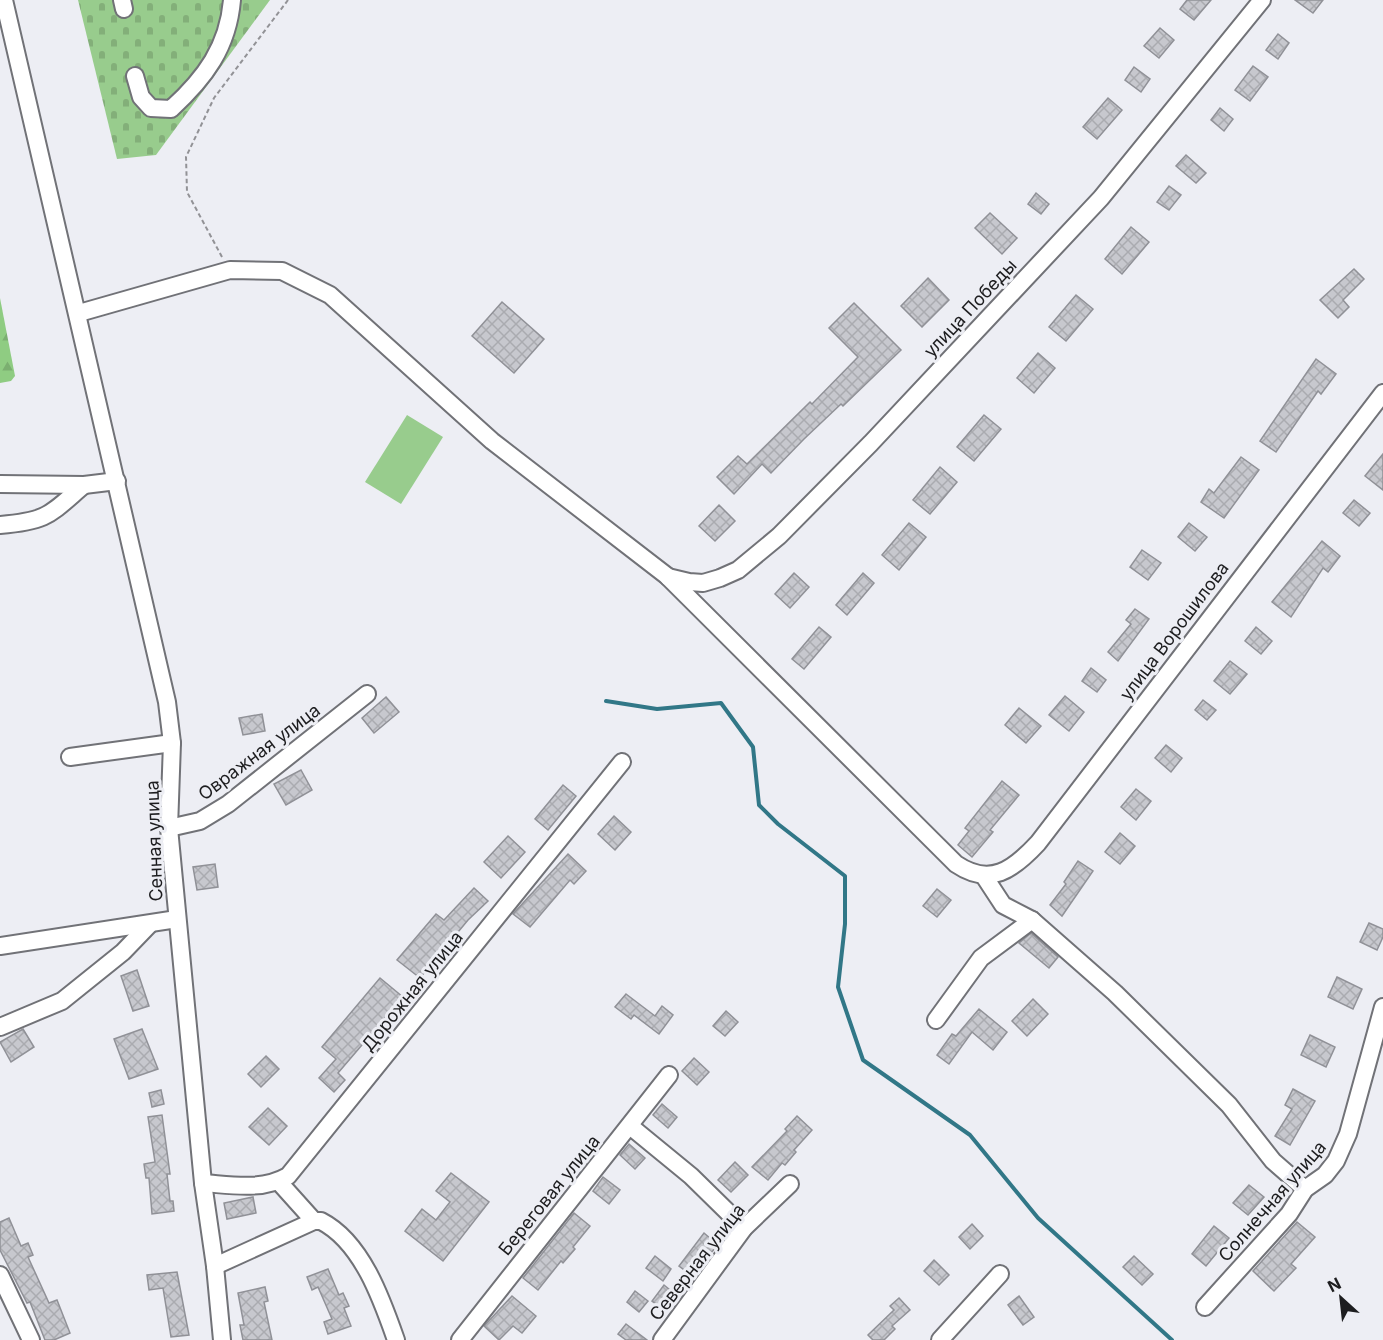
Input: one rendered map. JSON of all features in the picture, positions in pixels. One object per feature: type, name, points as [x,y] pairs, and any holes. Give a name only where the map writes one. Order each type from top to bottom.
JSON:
[{"type":"street","name":"Сенная улица","points":[[4,0],[79,313],[168,702],[172,743],[169,828],[203,1183],[215,1266],[222,1340]]},
{"type":"street","points":[[135,76],[141,97],[151,108],[171,109],[197,85],[214,57],[230,27],[232,0]]},
{"type":"street","name":"улица Победы","points":[[667,576],[703,583],[720,578],[738,570],[779,536],[1101,198],[1262,0]]},
{"type":"street","points":[[79,313],[230,270],[282,271],[330,295],[492,441],[667,576],[956,864],[984,876],[1003,905],[1032,920],[1114,993],[1221,1097],[1272,1161],[1305,1190]]},
{"type":"street","name":"улица Ворошилова","points":[[984,876],[1015,865],[1038,843],[1383,393]]},
{"type":"street","points":[[0,484],[84,485],[117,481]]},
{"type":"street","points":[[0,525],[30,523],[47,517],[84,485]]},
{"type":"street","name":"Овражная улица","points":[[169,828],[200,821],[228,804],[367,694]]},
{"type":"street","points":[[70,757],[172,743]]},
{"type":"street","name":"Дорожная улица","points":[[279,1182],[296,1168],[622,762]]},
{"type":"street","points":[[0,946],[177,919]]},
{"type":"street","points":[[936,1020],[981,958],[1032,920]]},
{"type":"street","points":[[0,1027],[62,1001],[123,952],[150,924]]},
{"type":"street","name":"Солнечная улица","points":[[1205,1307],[1289,1214],[1305,1190],[1325,1175],[1343,1148],[1383,1007]]},
{"type":"street","name":"Береговая улица","points":[[460,1340],[669,1075]]},
{"type":"street","points":[[630,1126],[691,1176],[744,1228]]},
{"type":"street","points":[[203,1183],[258,1186],[279,1182],[314,1221],[328,1224],[356,1254],[381,1303],[396,1340]]},
{"type":"street","name":"Северная улица","points":[[662,1340],[744,1228],[790,1184]]},
{"type":"street","points":[[215,1266],[314,1221]]},
{"type":"street","points":[[940,1340],[1000,1274]]},
{"type":"street","points":[[0,1275],[32,1340]]},
{"type":"path","points":[[230,270],[187,192],[186,157],[214,98],[288,0]]},
{"type":"green space","points":[[78,0],[270,0],[156,155],[117,159]]},
{"type":"green space","points":[[0,298],[15,376],[11,381],[0,383]]},
{"type":"green space","points":[[407,415],[443,437],[401,504],[365,482]]},
{"type":"building","points":[[1187,0],[1211,0],[1194,20],[1180,9]]},
{"type":"building","points":[[1295,0],[1323,0],[1313,13]]},
{"type":"building","points":[[1160,28],[1174,40],[1159,58],[1144,46]]},
{"type":"building","points":[[1278,34],[1289,43],[1278,59],[1266,50]]},
{"type":"building","points":[[1253,66],[1268,77],[1250,101],[1235,90]]},
{"type":"building","points":[[1134,67],[1150,79],[1141,92],[1125,80]]},
{"type":"building","points":[[1108,98],[1122,110],[1097,139],[1083,127]]},
{"type":"building","points":[[1220,108],[1233,119],[1224,131],[1211,120]]},
{"type":"building","points":[[1186,155],[1206,173],[1196,183],[1176,166]]},
{"type":"building","points":[[1169,186],[1181,195],[1169,210],[1157,202]]},
{"type":"building","points":[[1036,193],[1049,204],[1041,214],[1028,204]]},
{"type":"building","points":[[990,213],[1017,238],[1002,254],[975,228]]},
{"type":"building","points":[[1131,227],[1149,242],[1122,274],[1105,259]]},
{"type":"building","points":[[1354,269],[1364,279],[1343,300],[1349,307],[1338,318],[1320,300]]},
{"type":"building","points":[[928,278],[949,300],[922,327],[901,306]]},
{"type":"building","points":[[1076,295],[1093,309],[1066,341],[1049,327]]},
{"type":"building","points":[[502,302],[544,339],[514,373],[472,336]]},
{"type":"building","points":[[854,303],[901,350],[843,406],[841,404],[804,439],[771,473],[762,464],[734,494],[717,477],[738,456],[747,464],[810,402],[812,404],[858,357],[829,328]]},
{"type":"building","points":[[1038,353],[1055,368],[1034,393],[1017,378]]},
{"type":"building","points":[[1316,359],[1336,374],[1321,394],[1318,391],[1276,452],[1260,441]]},
{"type":"building","points":[[984,415],[1001,429],[974,461],[957,447]]},
{"type":"building","points":[[1383,454],[1383,490],[1365,476]]},
{"type":"building","points":[[1241,457],[1259,470],[1224,518],[1201,502],[1209,489],[1214,493]]},
{"type":"building","points":[[940,467],[957,482],[930,514],[913,500]]},
{"type":"building","points":[[1354,500],[1370,513],[1359,526],[1343,513]]},
{"type":"building","points":[[719,505],[735,521],[715,541],[699,526]]},
{"type":"building","points":[[909,523],[926,537],[899,570],[882,555]]},
{"type":"building","points":[[1189,523],[1207,537],[1195,551],[1178,537]]},
{"type":"building","points":[[1322,541],[1340,556],[1328,572],[1323,568],[1291,617],[1272,602]]},
{"type":"building","points":[[1142,550],[1161,563],[1148,580],[1130,567]]},
{"type":"building","points":[[794,573],[809,587],[790,608],[775,594]]},
{"type":"building","points":[[863,573],[874,583],[847,615],[836,605]]},
{"type":"building","points":[[1135,609],[1149,619],[1118,661],[1108,652],[1131,624],[1126,620]]},
{"type":"building","points":[[819,627],[831,637],[804,669],[792,659]]},
{"type":"building","points":[[1256,627],[1272,641],[1261,654],[1245,641]]},
{"type":"building","points":[[1230,661],[1247,674],[1230,694],[1214,681]]},
{"type":"building","points":[[1091,668],[1106,680],[1097,692],[1082,681]]},
{"type":"building","points":[[1065,696],[1084,712],[1069,731],[1049,715]]},
{"type":"building","points":[[386,697],[399,712],[374,733],[362,718]]},
{"type":"building","points":[[1203,700],[1216,710],[1207,720],[1195,710]]},
{"type":"building","points":[[1019,708],[1041,726],[1026,743],[1005,725]]},
{"type":"building","points":[[262,714],[265,731],[243,735],[239,718]]},
{"type":"building","points":[[1166,745],[1182,758],[1171,772],[1155,758]]},
{"type":"building","points":[[301,770],[312,790],[286,805],[274,784]]},
{"type":"building","points":[[1002,781],[1019,795],[990,830],[993,832],[972,857],[958,845],[969,831],[965,828]]},
{"type":"building","points":[[563,785],[576,796],[548,830],[535,819]]},
{"type":"building","points":[[1136,789],[1151,801],[1136,820],[1121,807]]},
{"type":"building","points":[[614,816],[631,832],[615,850],[598,834]]},
{"type":"building","points":[[1120,833],[1135,846],[1120,864],[1105,852]]},
{"type":"building","points":[[508,836],[525,852],[501,878],[484,862]]},
{"type":"building","points":[[568,854],[586,871],[574,884],[570,880],[530,927],[513,914]]},
{"type":"building","points":[[1078,861],[1093,871],[1062,916],[1050,905],[1066,884],[1064,882]]},
{"type":"building","points":[[215,864],[218,887],[197,890],[193,867]]},
{"type":"building","points":[[474,888],[488,901],[468,920],[420,978],[397,960],[436,914],[444,920]]},
{"type":"building","points":[[937,889],[951,900],[937,917],[923,906]]},
{"type":"building","points":[[1369,923],[1383,929],[1383,937],[1377,950],[1360,942]]},
{"type":"building","points":[[1031,933],[1058,957],[1049,968],[1019,943]]},
{"type":"building","points":[[137,970],[149,1006],[133,1011],[121,976]]},
{"type":"building","points":[[1337,977],[1362,989],[1353,1009],[1328,997]]},
{"type":"building","points":[[380,978],[403,997],[338,1073],[345,1080],[334,1092],[319,1078],[336,1059],[322,1047]]},
{"type":"building","points":[[626,994],[655,1016],[662,1006],[673,1015],[659,1034],[634,1015],[631,1019],[615,1007]]},
{"type":"building","points":[[1033,999],[1048,1014],[1027,1036],[1012,1021]]},
{"type":"building","points":[[979,1009],[1007,1032],[993,1050],[972,1032],[949,1064],[937,1055],[952,1034],[956,1036]]},
{"type":"building","points":[[726,1011],[738,1022],[725,1036],[713,1026]]},
{"type":"building","points":[[23,1029],[34,1047],[11,1062],[0,1042]]},
{"type":"building","points":[[142,1029],[158,1069],[129,1079],[114,1039]]},
{"type":"building","points":[[1310,1035],[1335,1047],[1326,1067],[1301,1055]]},
{"type":"building","points":[[266,1056],[279,1069],[261,1087],[248,1074]]},
{"type":"building","points":[[694,1058],[709,1072],[697,1085],[682,1071]]},
{"type":"building","points":[[1293,1089],[1315,1101],[1290,1145],[1275,1136],[1292,1109],[1285,1105]]},
{"type":"building","points":[[161,1090],[164,1104],[152,1107],[149,1093]]},
{"type":"building","points":[[662,1104],[677,1117],[668,1128],[653,1115]]},
{"type":"building","points":[[268,1108],[287,1126],[269,1145],[249,1127]]},
{"type":"building","points":[[162,1115],[170,1174],[167,1174],[170,1201],[173,1201],[174,1211],[152,1214],[149,1178],[146,1178],[144,1164],[155,1162],[148,1117]]},
{"type":"building","points":[[797,1116],[812,1130],[794,1150],[796,1152],[785,1165],[782,1163],[768,1180],[752,1167],[787,1131],[785,1129]]},
{"type":"building","points":[[629,1144],[645,1158],[635,1169],[620,1155]]},
{"type":"building","points":[[735,1162],[748,1175],[731,1192],[718,1180]]},
{"type":"building","points":[[451,1173],[489,1202],[443,1261],[405,1231],[422,1209],[436,1220],[450,1202],[436,1191]]},
{"type":"building","points":[[603,1177],[620,1190],[609,1204],[593,1191]]},
{"type":"building","points":[[1249,1185],[1264,1197],[1248,1215],[1233,1203]]},
{"type":"building","points":[[253,1197],[256,1213],[227,1219],[224,1203]]},
{"type":"building","points":[[574,1213],[590,1226],[573,1247],[575,1249],[563,1263],[561,1261],[538,1290],[523,1278]]},
{"type":"building","points":[[9,1218],[21,1246],[28,1243],[33,1255],[28,1257],[49,1303],[57,1300],[70,1333],[54,1340],[45,1340],[30,1302],[27,1303],[0,1250],[0,1222]]},
{"type":"building","points":[[1297,1222],[1315,1237],[1291,1264],[1296,1268],[1274,1291],[1253,1271]]},
{"type":"building","points":[[972,1224],[983,1236],[970,1249],[959,1237]]},
{"type":"building","points":[[1214,1226],[1229,1238],[1206,1266],[1192,1254]]},
{"type":"building","points":[[704,1233],[718,1245],[691,1275],[679,1266]]},
{"type":"building","points":[[655,1256],[671,1269],[663,1281],[646,1268]]},
{"type":"building","points":[[1134,1256],[1153,1274],[1142,1285],[1123,1267]]},
{"type":"building","points":[[934,1260],[949,1275],[939,1285],[924,1271]]},
{"type":"building","points":[[328,1269],[339,1295],[343,1293],[349,1306],[344,1308],[351,1326],[328,1334],[324,1322],[332,1319],[318,1287],[312,1290],[307,1277]]},
{"type":"building","points":[[177,1272],[189,1335],[171,1337],[163,1288],[149,1290],[147,1275]]},
{"type":"building","points":[[664,1285],[675,1294],[662,1309],[652,1301]]},
{"type":"building","points":[[265,1287],[268,1301],[264,1302],[272,1340],[243,1340],[240,1325],[244,1325],[238,1293]]},
{"type":"building","points":[[635,1291],[648,1301],[639,1312],[627,1302]]},
{"type":"building","points":[[512,1296],[536,1316],[522,1333],[513,1326],[499,1340],[484,1326]]},
{"type":"building","points":[[1019,1296],[1034,1317],[1023,1325],[1008,1305]]},
{"type":"building","points":[[899,1298],[910,1310],[892,1326],[895,1329],[884,1340],[873,1340],[868,1335],[894,1310],[890,1306]]},
{"type":"building","points":[[626,1324],[647,1340],[626,1340],[618,1334]]},
{"type":"waterway","points":[[606,701],[657,709],[721,703],[753,747],[759,805],[778,824],[845,876],[845,924],[838,987],[863,1060],[970,1135],[1038,1218],[1172,1340]]}]
